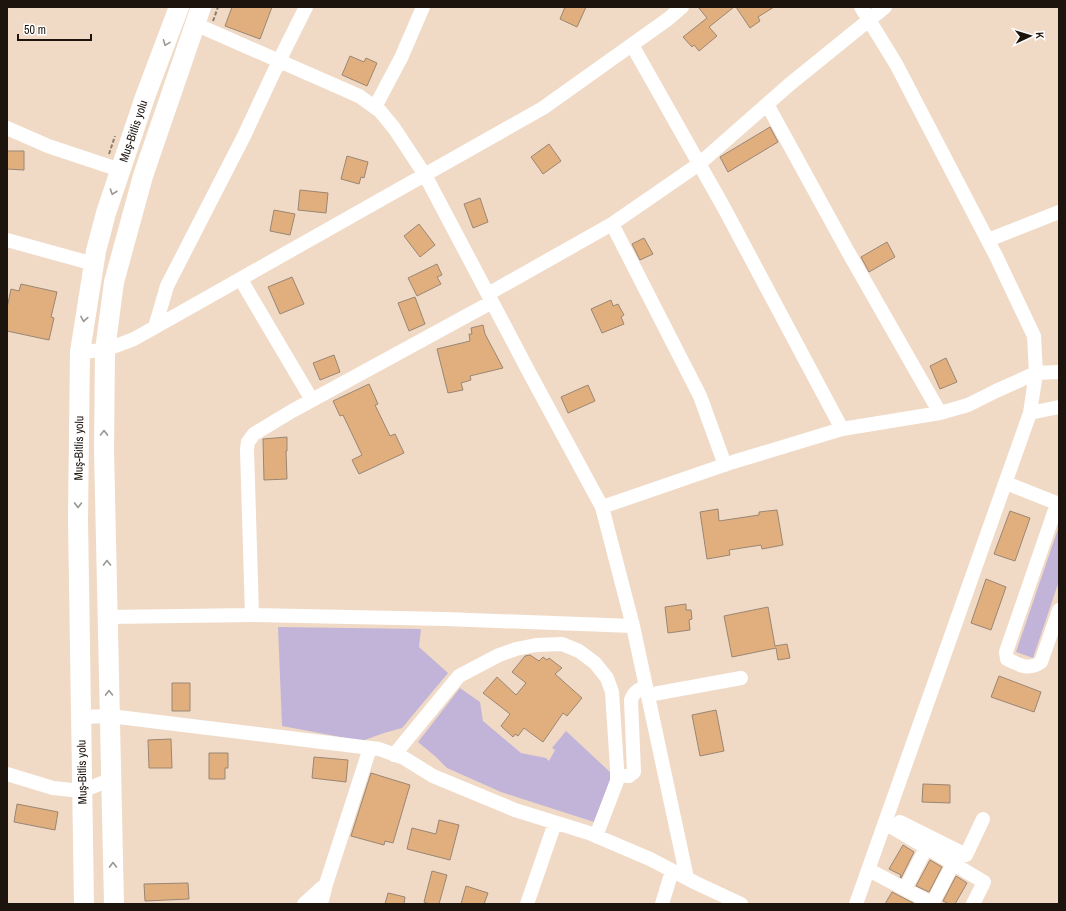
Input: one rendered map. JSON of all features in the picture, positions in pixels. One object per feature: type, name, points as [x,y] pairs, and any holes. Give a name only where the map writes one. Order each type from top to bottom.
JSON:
[{"type":"highway","name":"Muş-Bitlis yolu","points":[[84,904],[78,519],[80,352],[94,264],[106,213],[145,97],[179,7]]},
{"type":"highway","name":"Muş-Bitlis yolu","points":[[114,904],[104,450],[105,350],[114,282],[141,183],[198,15]]},
{"type":"street","points":[[155,327],[167,286],[244,136],[306,7]]},
{"type":"street","points":[[375,107],[401,58],[423,7]]},
{"type":"street","points":[[662,7],[679,10]]},
{"type":"street","points":[[860,902],[886,820],[1030,413],[1036,373],[1034,336],[988,240],[896,64],[861,7]]},
{"type":"street","points":[[252,615],[248,442],[254,434],[490,298],[612,224],[699,164],[790,84],[885,7]]},
{"type":"street","points":[[80,352],[105,350],[134,339],[241,280],[542,108],[679,10]]},
{"type":"street","points":[[198,15],[279,61],[359,96],[375,107],[394,128],[425,174],[602,507],[633,626],[687,878]]},
{"type":"street","points":[[632,45],[699,164],[842,429]]},
{"type":"street","points":[[767,104],[851,257],[940,413]]},
{"type":"street","points":[[7,128],[48,146],[120,170]]},
{"type":"street","points":[[988,240],[1059,212]]},
{"type":"street","points":[[612,224],[700,396],[725,465]]},
{"type":"street","points":[[7,240],[94,264]]},
{"type":"street","points":[[241,280],[312,400]]},
{"type":"street","points":[[602,507],[725,465],[842,429],[940,413],[968,405],[1036,373],[1059,372]]},
{"type":"street","points":[[1030,413],[1059,407]]},
{"type":"street","points":[[1006,483],[1058,504],[1006,652],[1007,659],[1030,668],[1041,662],[1059,610]]},
{"type":"street","points":[[108,617],[252,615],[445,619],[633,626]]},
{"type":"street","points":[[394,755],[460,676],[499,655],[516,649],[536,645],[562,644],[579,651],[595,663],[607,678],[612,692],[617,781],[596,836]]},
{"type":"street","points":[[617,775],[629,776],[634,772],[631,700],[635,692],[639,689],[647,691],[740,678]]},
{"type":"street","points":[[81,717],[110,716],[379,749],[404,758],[433,776],[515,810],[596,836],[650,859],[741,904]]},
{"type":"street","points":[[321,904],[326,884],[370,748]]},
{"type":"street","points":[[7,774],[53,788],[82,791],[112,779]]},
{"type":"street","points":[[886,820],[966,855],[983,819]]},
{"type":"street","points":[[886,820],[926,848],[984,882],[973,904]]},
{"type":"street","points":[[526,904],[555,823]]},
{"type":"street","points":[[905,889],[926,848]]},
{"type":"street","points":[[869,870],[933,904],[953,864]]},
{"type":"street","points":[[662,904],[672,870]]},
{"type":"street","points":[[304,904],[326,884]]},
{"type":"shaded area","points":[[1059,526],[1059,581],[1033,658],[1016,652]]},
{"type":"shaded area","points":[[278,627],[421,629],[419,647],[448,673],[402,728],[362,741],[282,726]]},
{"type":"shaded area","points":[[460,688],[480,702],[483,721],[521,753],[546,758],[549,761],[555,750],[552,748],[566,731],[610,772],[611,779],[594,822],[501,792],[447,768],[418,742]]},
{"type":"building","points":[[232,7],[272,7],[260,39],[225,26]]},
{"type":"building","points":[[565,7],[586,7],[577,27],[560,19]]},
{"type":"building","points":[[698,7],[734,7],[709,27],[717,36],[699,51],[694,45],[692,47],[683,37],[707,18]]},
{"type":"building","points":[[736,7],[774,7],[758,17],[760,21],[750,28]]},
{"type":"building","points":[[350,56],[364,62],[366,58],[377,63],[367,86],[342,75]]},
{"type":"building","points":[[770,127],[778,142],[728,172],[720,157]]},
{"type":"building","points":[[549,144],[561,161],[543,174],[531,157]]},
{"type":"building","points":[[7,151],[24,151],[24,170],[7,169]]},
{"type":"building","points":[[347,156],[368,162],[364,178],[361,177],[359,184],[341,179]]},
{"type":"building","points":[[300,190],[328,193],[326,213],[298,210]]},
{"type":"building","points":[[480,198],[488,222],[473,228],[464,204]]},
{"type":"building","points":[[274,210],[295,214],[290,235],[270,231]]},
{"type":"building","points":[[419,224],[435,245],[420,257],[404,236]]},
{"type":"building","points":[[644,238],[653,254],[640,260],[632,244]]},
{"type":"building","points":[[887,242],[895,257],[869,272],[861,257]]},
{"type":"building","points":[[437,264],[442,275],[437,277],[441,284],[417,296],[408,278]]},
{"type":"building","points":[[292,277],[304,304],[280,314],[268,287]]},
{"type":"building","points":[[21,284],[57,292],[51,317],[54,318],[49,340],[7,331],[7,308],[11,289],[19,291]]},
{"type":"building","points":[[415,297],[425,324],[409,331],[398,303]]},
{"type":"building","points":[[611,300],[613,306],[618,304],[624,315],[621,317],[624,324],[602,333],[591,309]]},
{"type":"building","points":[[483,325],[485,334],[503,368],[470,376],[471,380],[461,383],[463,390],[448,393],[437,349],[470,341],[469,334],[472,334],[471,328]]},
{"type":"building","points":[[334,355],[340,372],[320,380],[313,363]]},
{"type":"building","points":[[946,358],[957,382],[940,389],[930,366]]},
{"type":"building","points":[[369,384],[378,404],[375,405],[390,436],[395,434],[404,453],[359,474],[352,460],[362,455],[343,415],[340,416],[333,401]]},
{"type":"building","points":[[588,385],[595,401],[568,413],[561,397]]},
{"type":"building","points":[[287,437],[287,479],[264,480],[263,439]]},
{"type":"building","points":[[718,509],[719,521],[759,515],[759,512],[777,510],[783,545],[762,549],[761,545],[729,550],[730,555],[707,559],[700,512]]},
{"type":"building","points":[[1010,511],[1030,518],[1015,561],[994,554]]},
{"type":"building","points":[[986,579],[1006,587],[991,630],[971,623]]},
{"type":"building","points":[[686,604],[686,610],[691,610],[692,619],[689,620],[690,630],[668,633],[665,607]]},
{"type":"building","points":[[768,607],[775,646],[787,644],[790,658],[778,660],[776,648],[732,657],[724,616]]},
{"type":"building","points":[[530,655],[539,661],[543,657],[547,660],[549,658],[562,668],[555,674],[582,698],[567,716],[563,713],[543,742],[524,728],[518,736],[515,734],[513,737],[501,726],[510,714],[483,693],[497,677],[516,695],[526,683],[512,672],[525,656]]},
{"type":"building","points":[[999,676],[1041,692],[1034,712],[991,697]]},
{"type":"building","points":[[172,683],[190,683],[190,711],[172,711]]},
{"type":"building","points":[[716,710],[724,751],[700,756],[692,715]]},
{"type":"building","points":[[171,739],[172,768],[149,768],[148,740]]},
{"type":"building","points":[[209,753],[228,753],[228,768],[225,768],[225,779],[209,779]]},
{"type":"building","points":[[314,757],[348,760],[346,782],[312,778]]},
{"type":"building","points":[[371,773],[410,785],[393,843],[385,841],[384,845],[351,836]]},
{"type":"building","points":[[923,784],[950,785],[950,803],[922,802]]},
{"type":"building","points":[[17,804],[58,812],[55,830],[14,822]]},
{"type":"building","points":[[439,820],[459,825],[450,860],[407,849],[412,828],[436,834]]},
{"type":"building","points":[[903,845],[914,852],[901,878],[901,875],[889,869]]},
{"type":"building","points":[[930,860],[942,867],[929,892],[916,886]]},
{"type":"building","points":[[432,871],[447,875],[439,904],[424,902]]},
{"type":"building","points":[[956,876],[967,883],[955,904],[949,904],[943,901]]},
{"type":"building","points":[[188,883],[189,899],[145,901],[144,884]]},
{"type":"building","points":[[466,886],[488,893],[484,904],[461,904]]},
{"type":"building","points":[[892,892],[915,904],[885,904]]},
{"type":"building","points":[[388,893],[405,897],[404,904],[385,904]]}]
